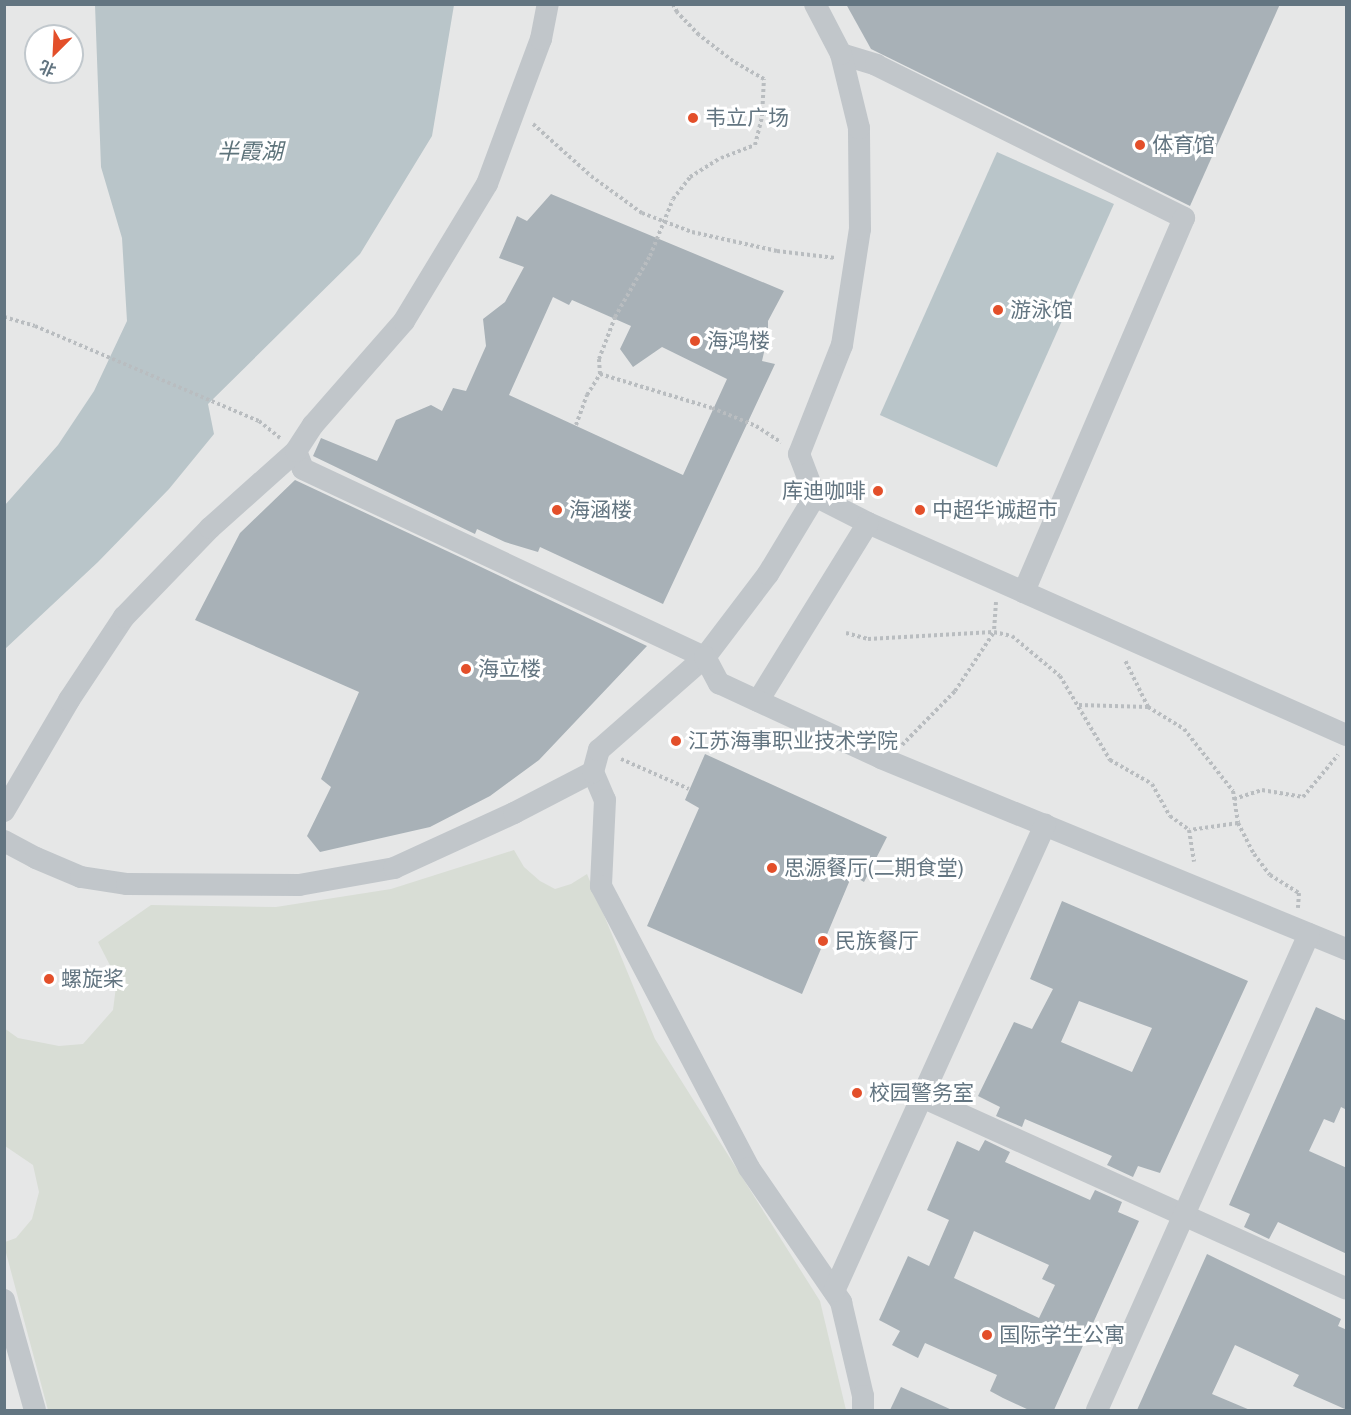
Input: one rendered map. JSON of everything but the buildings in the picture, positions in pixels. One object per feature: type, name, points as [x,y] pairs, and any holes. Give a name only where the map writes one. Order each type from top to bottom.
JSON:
[{"type":"street","points":[[4,811],[69,700],[124,617],[210,528],[296,451],[313,424],[404,321],[488,184],[541,39],[548,4]]},
{"type":"street","points":[[815,4],[841,54],[859,128],[860,229],[842,345],[799,454],[815,496],[868,523],[1114,632],[1343,745]]},
{"type":"street","points":[[841,54],[876,65],[1184,219],[1024,592]]},
{"type":"street","points":[[296,451],[303,469],[705,657],[719,683],[888,760],[1347,949]]},
{"type":"street","points":[[815,496],[768,574],[705,657],[599,750],[593,772],[605,800],[601,886],[749,1168],[841,1302],[863,1396],[862,1410]]},
{"type":"street","points":[[758,701],[868,523]]},
{"type":"street","points":[[4,841],[36,858],[81,877],[127,884],[300,885],[394,868],[514,813],[593,772]]},
{"type":"street","points":[[834,1291],[1045,825]]},
{"type":"street","points":[[1097,1410],[1184,1215],[1303,932]]},
{"type":"street","points":[[922,1097],[1347,1288]]},
{"type":"street","points":[[4,1300],[35,1410]]},
{"type":"path","points":[[576,425],[587,395],[600,374],[599,359],[604,343],[626,297],[650,256],[673,199],[690,177],[721,158],[755,145],[762,116],[764,79],[733,61],[699,35],[677,12],[673,4]]},
{"type":"path","points":[[514,108],[591,176],[642,213],[692,232],[777,251],[855,260]]},
{"type":"path","points":[[4,316],[35,326],[259,421],[296,451]]},
{"type":"path","points":[[600,374],[712,408],[756,426],[799,454]]},
{"type":"path","points":[[888,760],[955,691],[994,632],[998,580]]},
{"type":"path","points":[[846,633],[868,639],[994,632],[1012,636],[1060,676],[1110,760],[1152,784],[1170,816],[1189,830],[1238,823]]},
{"type":"path","points":[[1114,632],[1148,707]]},
{"type":"path","points":[[1078,705],[1148,707],[1184,729],[1233,791],[1238,823],[1254,854],[1270,875],[1299,893],[1303,932]]},
{"type":"path","points":[[1234,799],[1262,790],[1303,797],[1343,745]]},
{"type":"path","points":[[599,750],[689,789]]},
{"type":"path","points":[[1189,830],[1197,888]]},
{"type":"shaded area","name":"江苏海事职业技术学院","points":[[5,5],[1346,5],[1346,1410],[5,1410]]},
{"type":"shaded area","points":[[514,850],[524,867],[540,881],[555,889],[571,884],[587,874],[655,1039],[820,1301],[846,1410],[48,1410],[5,1249],[5,1242],[16,1238],[32,1219],[39,1192],[33,1165],[5,1146],[4,1028],[18,1038],[59,1046],[83,1044],[113,1010],[117,979],[98,942],[151,905],[276,907],[391,889]]},
{"type":"water","name":"半霞湖","points":[[95,5],[454,5],[432,136],[360,254],[208,404],[214,434],[169,489],[98,562],[5,649],[5,505],[58,445],[94,391],[127,321],[122,238],[101,167]]},
{"type":"water","name":"游泳馆","points":[[997,152],[1114,204],[997,467],[880,415]]},
{"type":"place","name":"韦立广场","points":[[693,118]]},
{"type":"place","name":"体育馆","points":[[1140,145]]},
{"type":"place","name":"游泳馆","points":[[998,310]]},
{"type":"place","name":"海鸿楼","points":[[695,341]]},
{"type":"place","name":"库迪咖啡","points":[[878,491]]},
{"type":"place","name":"海涵楼","points":[[557,510]]},
{"type":"place","name":"中超华诚超市","points":[[920,510]]},
{"type":"place","name":"海立楼","points":[[466,669]]},
{"type":"place","name":"江苏海事职业技术学院","points":[[676,741]]},
{"type":"place","name":"思源餐厅(二期食堂)","points":[[772,868]]},
{"type":"place","name":"民族餐厅","points":[[823,941]]},
{"type":"place","name":"螺旋桨","points":[[49,979]]},
{"type":"place","name":"校园警务室","points":[[857,1093]]},
{"type":"place","name":"国际学生公寓","points":[[987,1335]]}]
